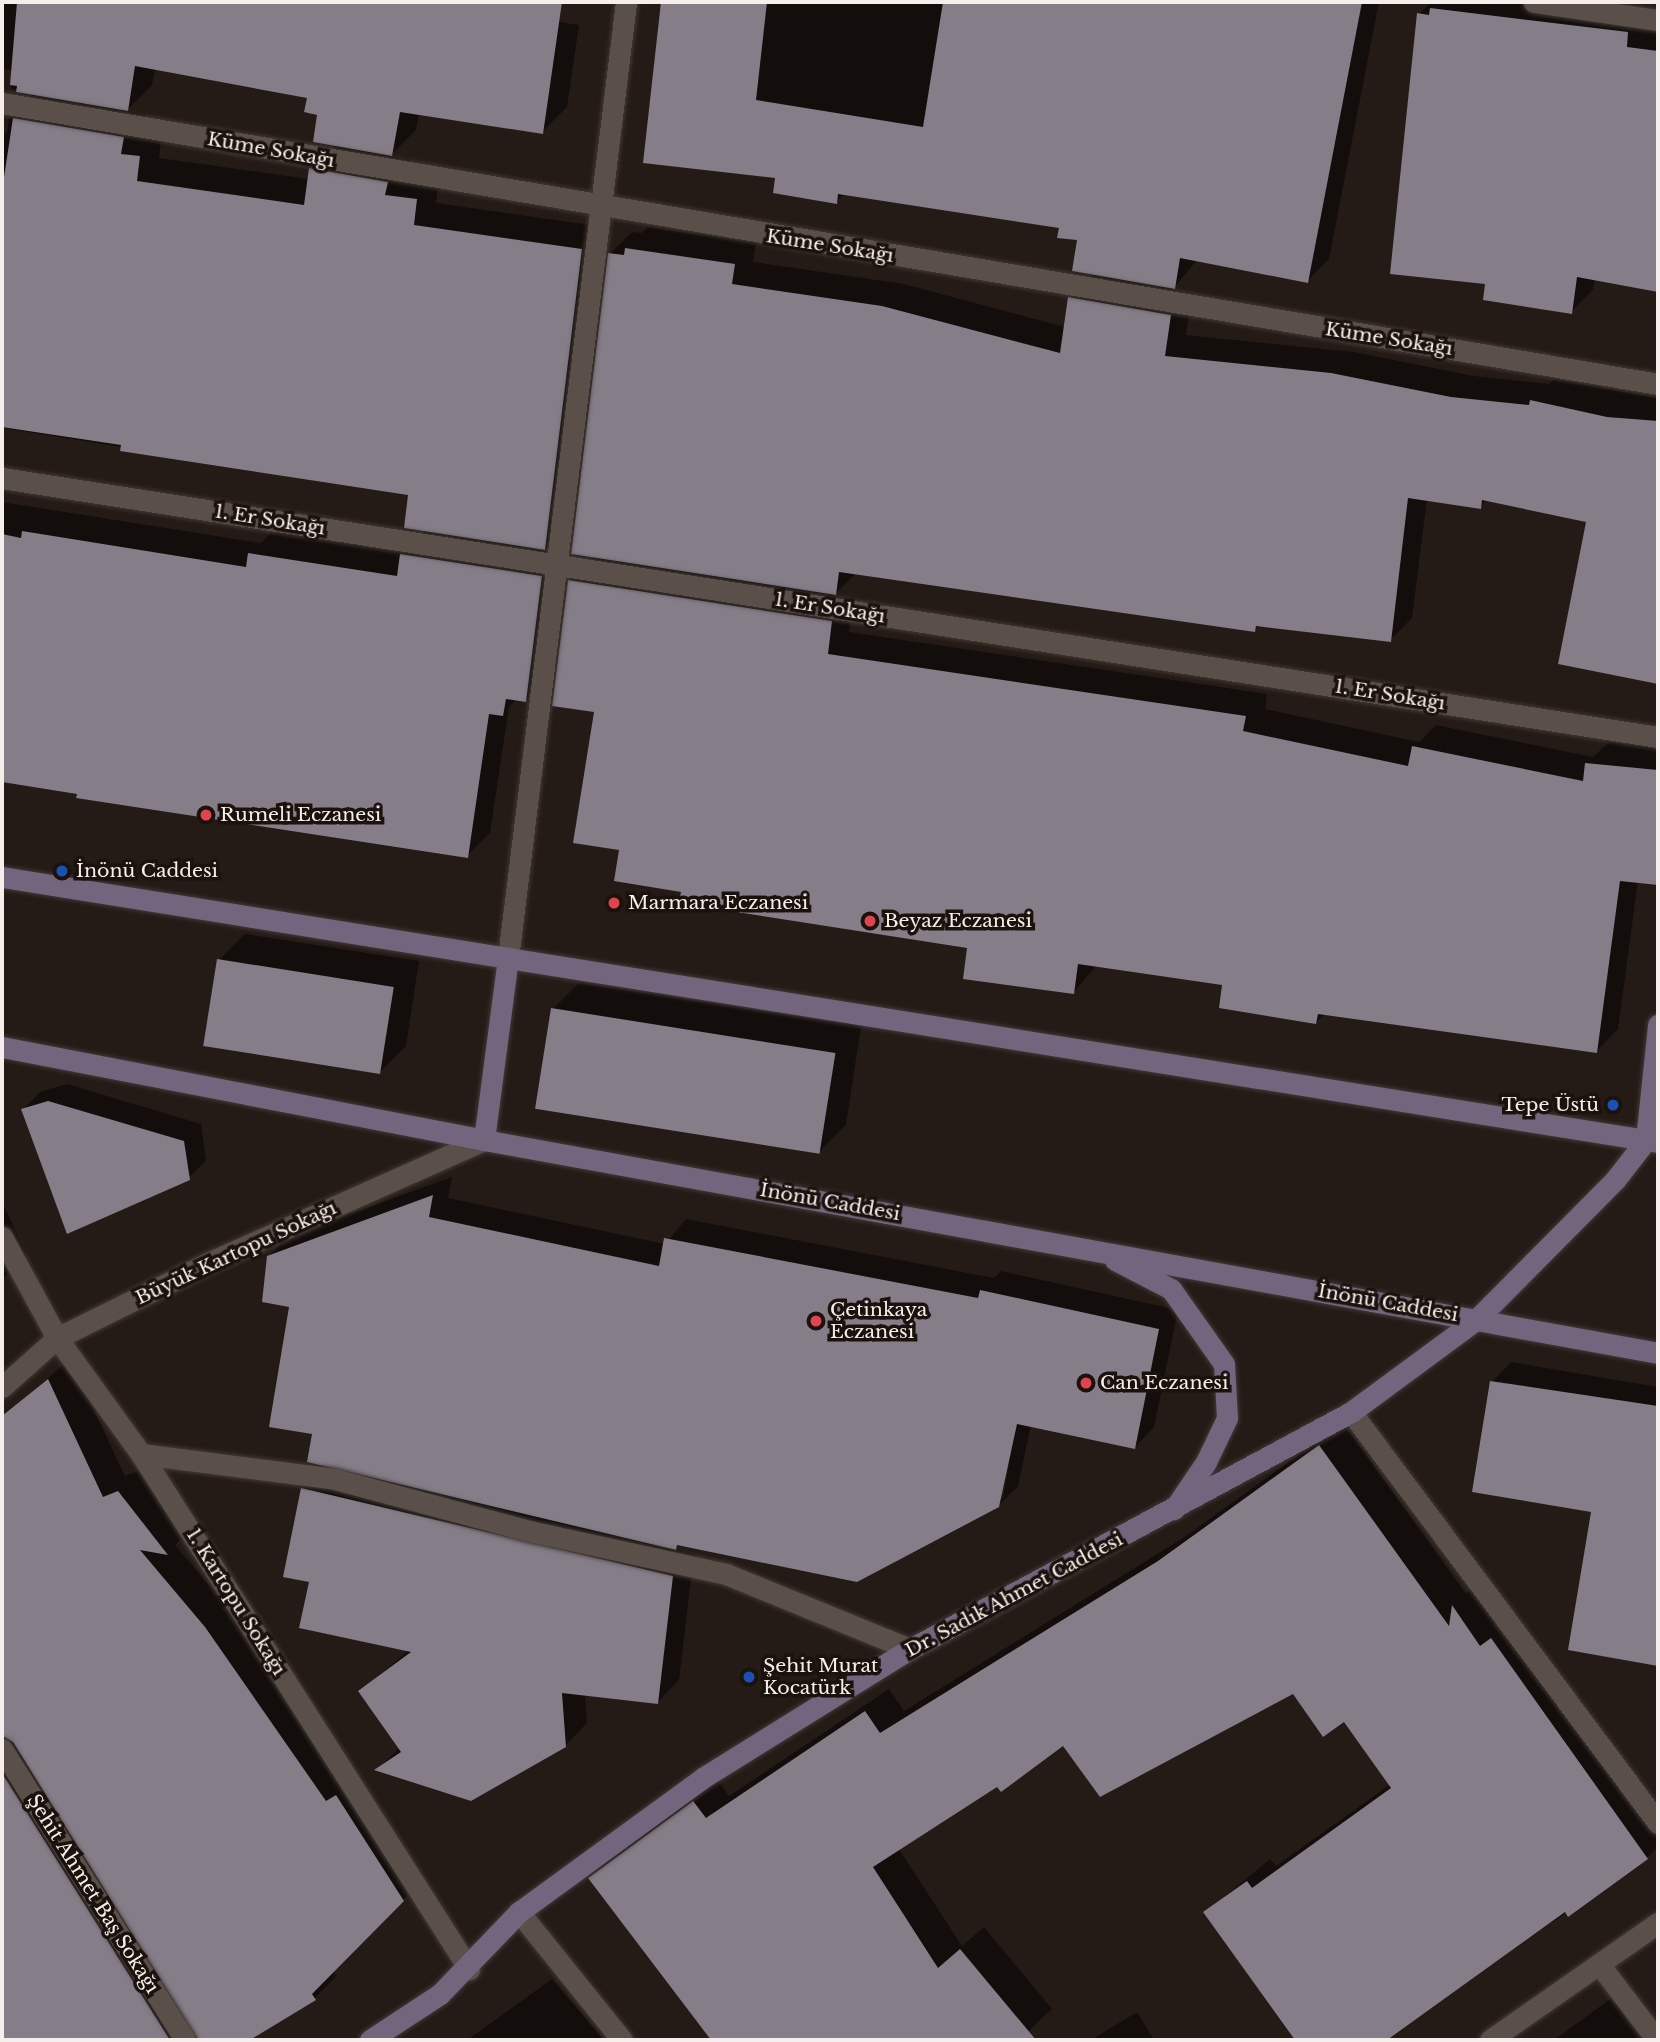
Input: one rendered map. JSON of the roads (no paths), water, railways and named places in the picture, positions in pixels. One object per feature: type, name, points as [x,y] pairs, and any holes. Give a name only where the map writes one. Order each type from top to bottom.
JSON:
[{"type":"street","points":[[484,1140],[626,2]]},
{"type":"street","points":[[1534,2],[1658,20]]},
{"type":"street","name":"Küme Sokağı","points":[[2,103],[599,207],[1658,384]]},
{"type":"street","name":"1. Er Sokağı","points":[[2,478],[1658,737]]},
{"type":"street","points":[[2,877],[1654,1143],[1658,1025]]},
{"type":"street","name":"İnönü Caddesi","points":[[2,1046],[484,1140],[1658,1353]]},
{"type":"street","name":"Büyük Kartopu Sokağı","points":[[2,1387],[57,1338],[210,1262],[484,1140]]},
{"type":"street","name":"Dr. Sadık Ahmet Caddesi","points":[[370,2040],[440,1994],[469,1969],[519,1912],[704,1777],[910,1649],[1171,1513],[1351,1412],[1477,1319],[1654,1143]]},
{"type":"street","name":"1. Kartopu Sokağı","points":[[2,1237],[57,1338],[141,1454],[469,1969]]},
{"type":"street","points":[[1095,1250],[1171,1289],[1224,1364],[1227,1418],[1206,1462],[1171,1513]]},
{"type":"street","points":[[1351,1412],[1658,1823]]},
{"type":"street","points":[[141,1454],[335,1479],[529,1531],[726,1574],[910,1649]]},
{"type":"street","name":"Şehit Ahmet Baş Sokağı","points":[[2,1748],[185,2040]]},
{"type":"street","points":[[519,1912],[622,2040]]},
{"type":"street","points":[[1490,2040],[1658,1923]]},
{"type":"street","points":[[1599,1964],[1657,2040]]},
{"type":"place","name":"Rumeli Eczanesi","points":[[206,815]]},
{"type":"place","name":"İnönü Caddesi","points":[[62,871]]},
{"type":"place","name":"Marmara Eczanesi","points":[[614,903]]},
{"type":"place","name":"Beyaz Eczanesi","points":[[870,921]]},
{"type":"place","name":"Tepe Üstü","points":[[1613,1105]]},
{"type":"place","name":"Çetinkaya Eczanesi","points":[[816,1321]]},
{"type":"place","name":"Can Eczanesi","points":[[1086,1383]]},
{"type":"place","name":"Şehit Murat Kocatürk","points":[[749,1677]]}]
